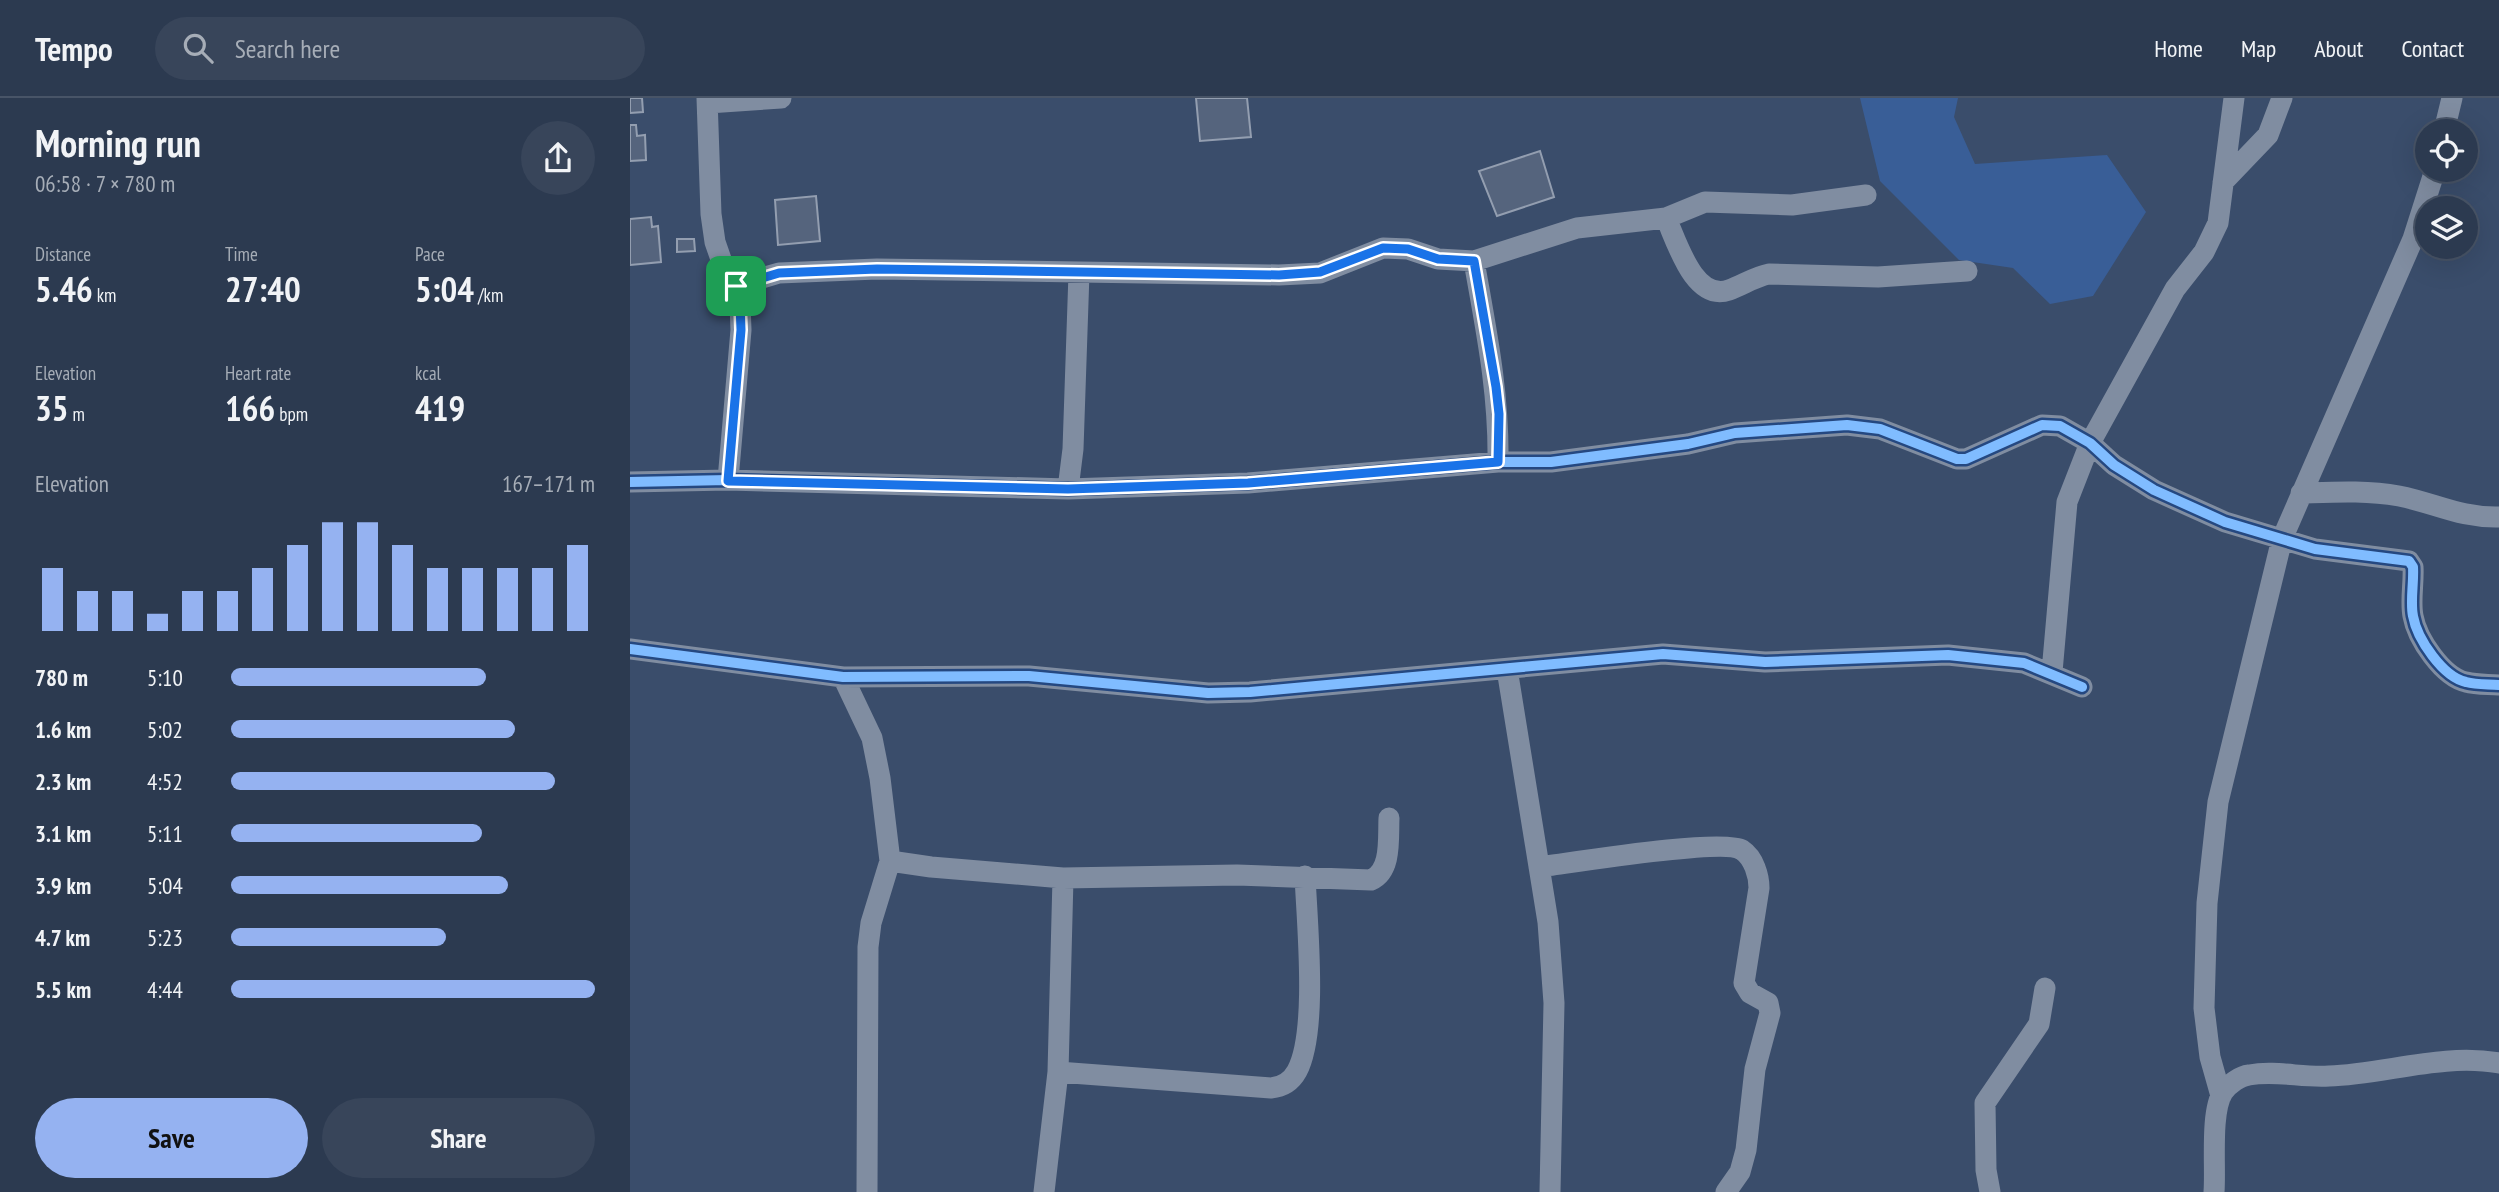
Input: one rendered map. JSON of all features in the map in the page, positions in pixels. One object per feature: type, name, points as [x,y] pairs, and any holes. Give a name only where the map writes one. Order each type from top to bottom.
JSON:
[{"type":"street","points":[[728,481],[741,330],[740,304],[736,286],[723,265],[712,223],[708,100],[781,98]]},
{"type":"street","points":[[2052,672],[2067,502],[2090,443],[2175,289],[2204,252],[2218,223],[2234,98]]},
{"type":"street","points":[[2223,182],[2268,135],[2282,98]]},
{"type":"street","points":[[2447,119],[2452,98]]},
{"type":"street","points":[[2221,1096],[2210,1057],[2204,1008],[2207,903],[2218,802],[2282,539],[2371,340],[2413,239],[2431,182]]},
{"type":"street","points":[[736,286],[779,273],[877,269],[1279,275],[1320,272],[1383,248],[1408,249],[1438,259],[1474,261],[1577,228],[1666,218],[1705,202],[1792,205],[1866,195]]},
{"type":"street","points":[[1666,218],[1689,269],[1704,287],[1712,291],[1727,290],[1757,276],[1769,274],[1878,277],[1967,271]]},
{"type":"street","points":[[1474,261],[1496,387],[1499,414],[1498,462]]},
{"type":"street","points":[[1068,489],[1073,449],[1079,273]]},
{"type":"street","points":[[630,482],[728,481],[1068,489],[1248,483],[1498,462],[1590,458],[1688,444],[1735,433],[1847,425],[1880,429],[1957,459],[1977,456],[2042,425],[2060,426],[2090,443],[2115,464],[2154,490],[2225,522],[2315,550],[2409,561],[2413,567],[2413,615],[2418,632],[2430,649],[2449,674],[2465,682],[2499,685]]},
{"type":"street","points":[[2301,494],[2352,491],[2400,496],[2459,514],[2499,517]]},
{"type":"street","points":[[630,649],[843,677],[1029,676],[1208,693],[1250,692],[1663,654],[1765,662],[1948,655],[2024,663],[2052,672],[2082,687]]},
{"type":"street","points":[[1507,669],[1548,922],[1554,1003],[1550,1192]]},
{"type":"street","points":[[843,677],[872,738],[880,778],[890,861],[868,947],[867,1192]]},
{"type":"street","points":[[890,861],[1063,878],[1306,876],[1361,881],[1377,877],[1386,861],[1389,818]]},
{"type":"street","points":[[1539,867],[1719,847],[1741,849],[1748,856],[1759,877],[1759,888],[1744,983],[1750,993],[1768,1003],[1770,1013],[1755,1069],[1746,1150],[1740,1172],[1726,1192]]},
{"type":"street","points":[[1058,1072],[1271,1088],[1286,1083],[1298,1069],[1310,998],[1306,876]]},
{"type":"street","points":[[1044,1192],[1058,1072],[1063,878]]},
{"type":"street","points":[[1990,1192],[1986,1170],[1985,1103],[2039,1024],[2045,988]]},
{"type":"street","points":[[2214,1192],[2217,1111],[2221,1096],[2230,1084],[2246,1075],[2272,1073],[2328,1076],[2440,1062],[2499,1063]]},
{"type":"shaded area","points":[[1860,98],[1958,98],[1954,117],[1975,164],[2107,155],[2146,212],[2093,296],[2050,304],[2013,268],[1959,260],[1880,181]]},
{"type":"building","points":[[630,98],[642,98],[643,112],[630,113]]},
{"type":"building","points":[[1196,98],[1247,98],[1251,137],[1200,141]]},
{"type":"building","points":[[630,125],[636,125],[637,136],[645,135],[646,160],[630,161]]},
{"type":"building","points":[[1540,151],[1554,197],[1497,216],[1479,171]]},
{"type":"building","points":[[816,196],[820,241],[778,245],[775,200]]},
{"type":"building","points":[[651,217],[652,227],[658,226],[661,262],[630,265],[630,219]]},
{"type":"building","points":[[677,239],[694,239],[695,251],[677,252]]},
{"type":"cycle path","points":[[630,482],[728,480],[1068,489],[1248,483],[1498,462],[1551,462],[1688,444],[1735,433],[1847,425],[1880,429],[1957,459],[1966,459],[2042,425],[2060,426],[2090,443],[2114,465],[2154,490],[2225,522],[2315,549],[2409,561],[2413,567],[2412,604],[2415,625],[2432,656],[2457,679],[2474,684],[2499,685]]},
{"type":"cycle path","points":[[630,649],[843,677],[1029,676],[1208,693],[1250,692],[1663,654],[1765,662],[1948,655],[2024,663],[2082,687]]},
{"type":"route","points":[[1383,248],[1408,249],[1438,259],[1474,261],[1496,387],[1499,414],[1498,462],[1248,483],[1068,489],[728,481],[741,330],[736,286],[779,273],[877,269],[1279,275],[1320,272],[1383,248]]}]
